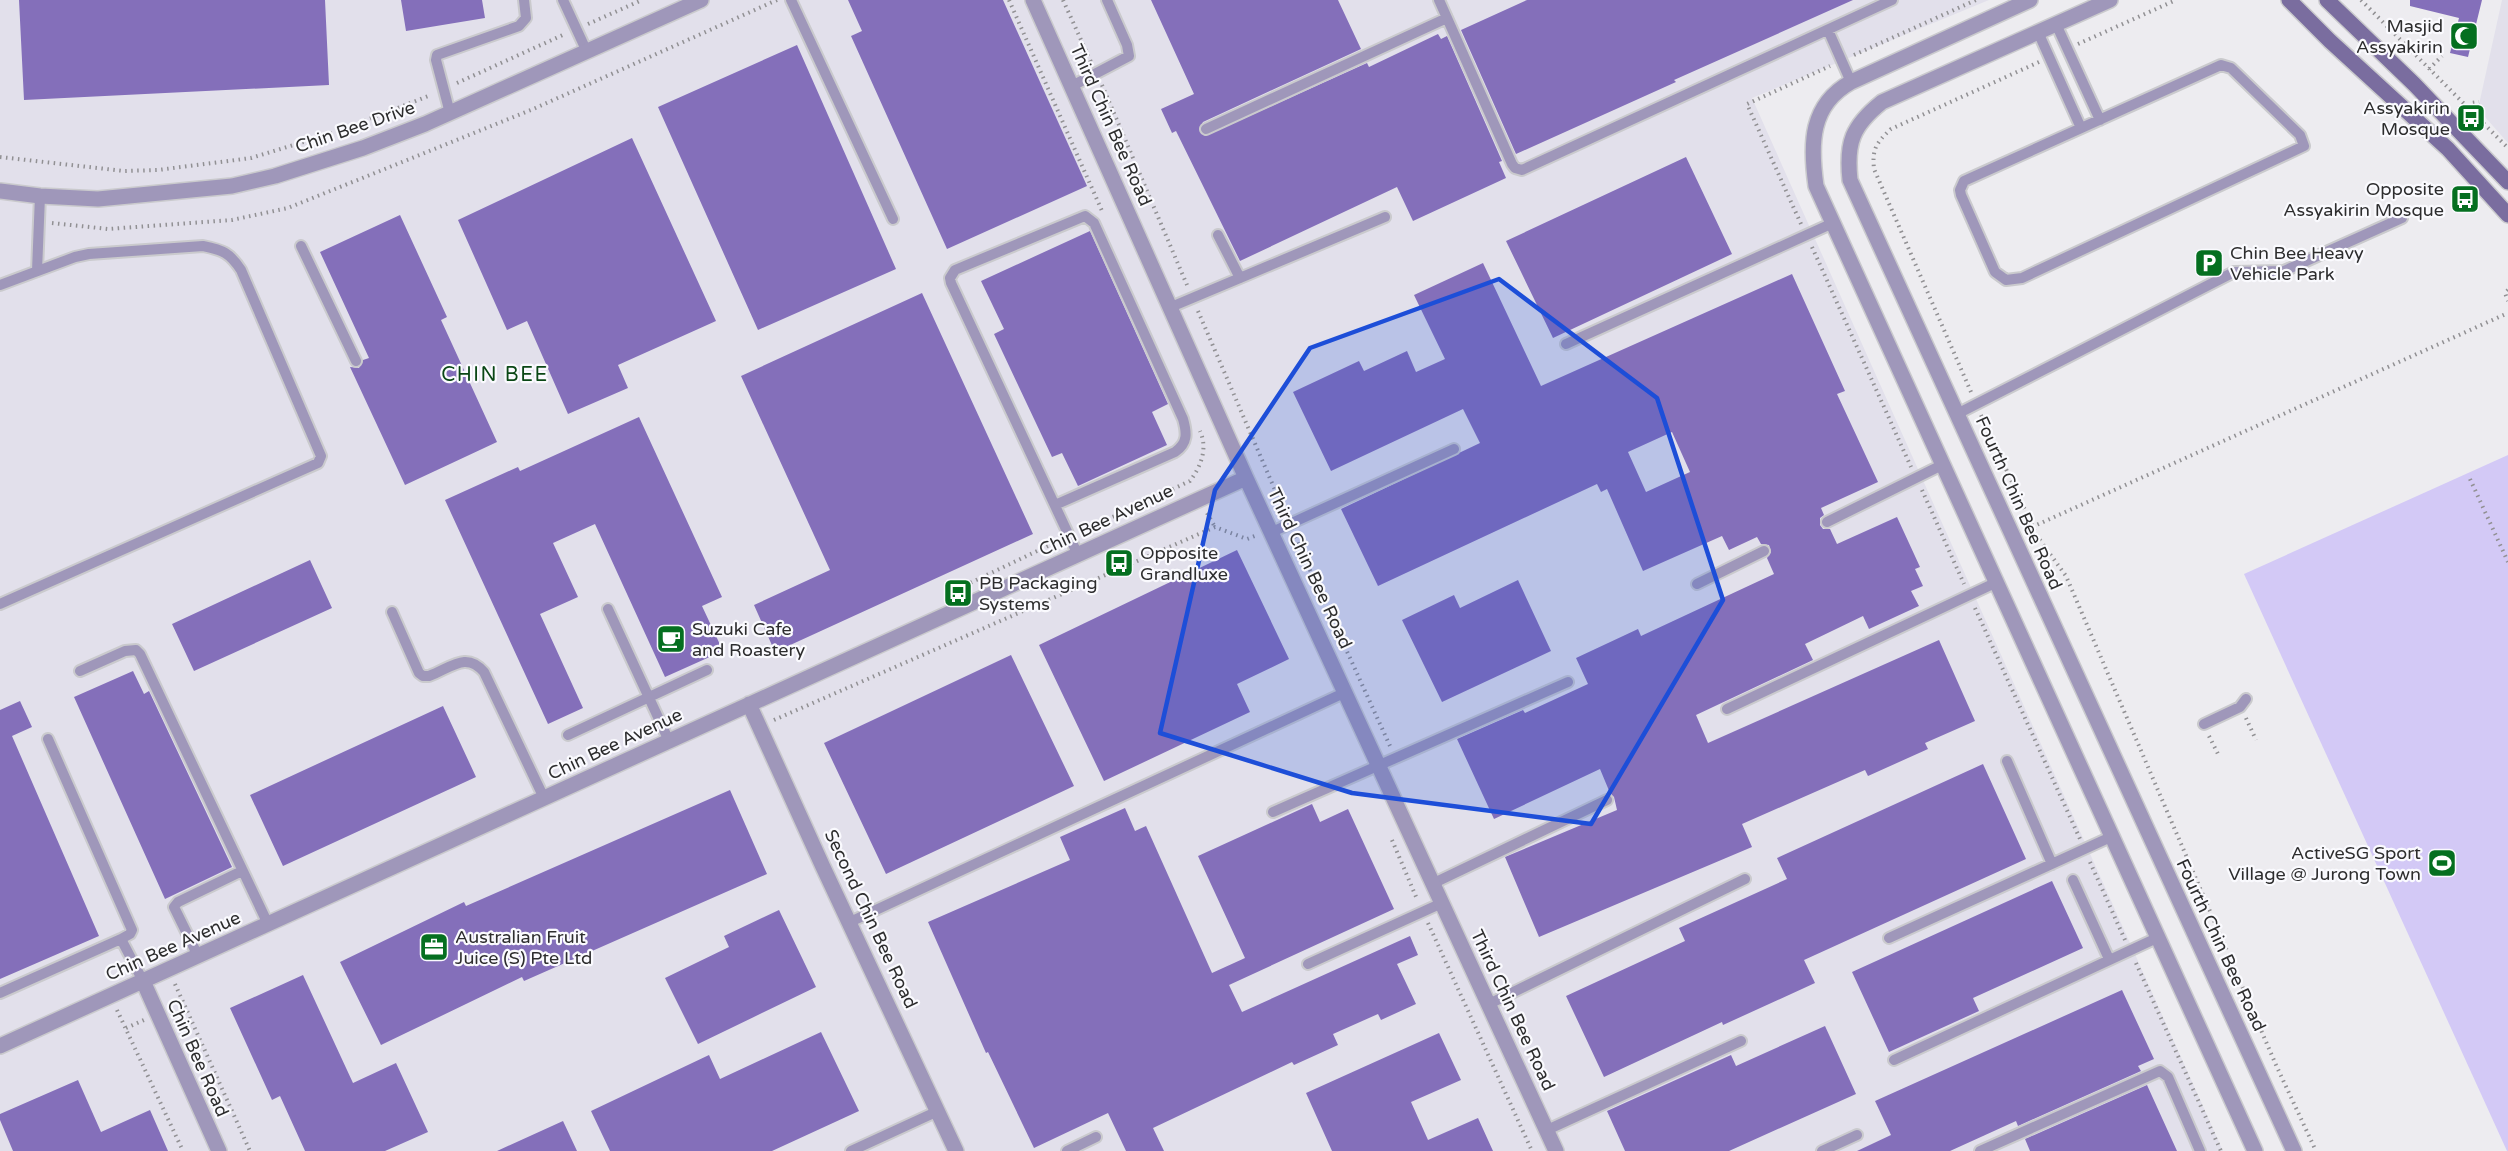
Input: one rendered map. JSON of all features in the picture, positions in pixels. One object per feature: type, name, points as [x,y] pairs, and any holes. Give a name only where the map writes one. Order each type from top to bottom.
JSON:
[{"type":"main road","points":[[2289,0],[2330,41],[2448,149],[2508,214]]},
{"type":"main road","points":[[2327,0],[2414,84],[2508,182]]},
{"type":"street","name":"Chin Bee Drive","points":[[0,191],[98,199],[232,186],[275,176],[363,148],[450,113],[701,0]]},
{"type":"street","name":"Third Chin Bee Road","points":[[1033,0],[1246,478],[1266,533],[1346,692],[1556,1151]]},
{"type":"street","points":[[2030,0],[1851,82],[1830,97],[1819,116],[1813,135],[1812,157],[1816,186],[2255,1151]]},
{"type":"street","name":"Fourth Chin Bee Road","points":[[2110,0],[1882,102],[1868,113],[1854,133],[1848,154],[1850,180],[2294,1151]]},
{"type":"street","name":"Chin Bee Avenue","points":[[0,1046],[1246,478]]},
{"type":"street","name":"Second Chin Bee Road","points":[[749,704],[956,1151]]},
{"type":"street","name":"Chin Bee Road","points":[[143,981],[219,1151]]},
{"type":"lane","points":[[450,113],[435,60],[437,55],[519,26],[526,18],[524,0]]},
{"type":"lane","points":[[562,0],[586,52]]},
{"type":"lane","points":[[790,0],[893,219]]},
{"type":"lane","points":[[1072,86],[1129,56],[1127,45],[1107,0]]},
{"type":"lane","points":[[1439,0],[1512,164],[1518,170],[1526,169],[1892,0]]},
{"type":"lane","points":[[1206,129],[1448,18]]},
{"type":"lane","points":[[2056,24],[2100,120]]},
{"type":"lane","points":[[1828,30],[1851,82]]},
{"type":"lane","points":[[2038,32],[2081,128]]},
{"type":"lane","points":[[2215,66],[2226,66],[2231,68],[2300,135],[2304,146],[2022,278],[2006,280],[2001,278],[1995,272],[1961,195],[1961,185],[1968,178],[2100,120],[2215,66]]},
{"type":"lane","points":[[37,271],[40,196]]},
{"type":"lane","points":[[1055,505],[1175,452],[1183,446],[1185,438],[1183,419],[1094,223],[1085,216],[955,270],[950,279],[1078,555]]},
{"type":"lane","points":[[1171,307],[1385,217]]},
{"type":"lane","points":[[1957,414],[2234,272],[2284,271],[2402,218]]},
{"type":"lane","points":[[1566,344],[1833,224]]},
{"type":"lane","points":[[1218,235],[1240,278]]},
{"type":"lane","points":[[0,285],[75,257],[100,253],[203,246],[219,249],[232,256],[246,280],[319,446],[321,456],[318,464],[0,604]]},
{"type":"lane","points":[[301,246],[356,361]]},
{"type":"lane","points":[[1266,533],[1290,525],[1454,450]]},
{"type":"lane","points":[[1827,522],[1942,465]]},
{"type":"lane","points":[[1697,584],[1764,551]]},
{"type":"lane","points":[[1727,709],[1995,583]]},
{"type":"lane","points":[[608,609],[669,741]]},
{"type":"lane","points":[[392,612],[419,673],[423,676],[429,676],[468,660],[475,662],[484,672],[544,798]]},
{"type":"lane","points":[[80,671],[125,651],[136,650],[140,654],[268,924]]},
{"type":"lane","points":[[568,735],[707,670]]},
{"type":"lane","points":[[1273,812],[1568,682]]},
{"type":"lane","points":[[850,922],[1346,692]]},
{"type":"lane","points":[[2204,724],[2243,703]]},
{"type":"lane","points":[[0,993],[131,933],[131,923],[48,739]]},
{"type":"lane","points":[[2007,761],[2052,864]]},
{"type":"lane","points":[[1434,883],[1606,800]]},
{"type":"lane","points":[[1889,938],[2113,836]]},
{"type":"lane","points":[[198,956],[175,911],[175,904],[243,871]]},
{"type":"lane","points":[[1489,1004],[1745,879]]},
{"type":"lane","points":[[2073,880],[2109,959]]},
{"type":"lane","points":[[1308,964],[1442,903]]},
{"type":"lane","points":[[1894,1060],[2159,937]]},
{"type":"lane","points":[[121,939],[143,981]]},
{"type":"lane","points":[[1547,1130],[1741,1041]]},
{"type":"lane","points":[[1980,1151],[2160,1071],[2169,1077],[2200,1151]]},
{"type":"lane","points":[[851,1151],[938,1111]]},
{"type":"lane","points":[[1822,1151],[1857,1135]]},
{"type":"lane","points":[[1067,1151],[1096,1137]]},
{"type":"path","points":[[0,157],[123,171],[158,170],[251,158],[333,133],[443,89],[642,0]]},
{"type":"path","points":[[1063,0],[1097,74],[1290,525],[1396,758]]},
{"type":"path","points":[[2068,49],[2176,0]]},
{"type":"path","points":[[2361,0],[2508,148]]},
{"type":"path","points":[[2414,84],[2442,56]]},
{"type":"path","points":[[2049,57],[1891,129],[1879,140],[1873,154],[1874,169],[2032,527],[2066,576],[2276,1065],[2316,1151]]},
{"type":"path","points":[[2469,108],[2471,102],[2479,102]]},
{"type":"path","points":[[2508,290],[2505,293],[2508,301]]},
{"type":"path","points":[[2032,527],[2508,313]]},
{"type":"path","points":[[2470,479],[2508,562]]},
{"type":"path","points":[[760,727],[1215,527],[1247,538],[1266,533]]},
{"type":"path","points":[[2243,703],[2256,740]]},
{"type":"path","points":[[2204,724],[2219,756]]},
{"type":"path","points":[[169,970],[250,1151]]},
{"type":"path","points":[[110,996],[183,1151]]},
{"type":"highlighted area","points":[[1499,279],[1657,398],[1723,600],[1591,824],[1352,793],[1160,733],[1215,490],[1310,348]]},
{"type":"shaded area","points":[[0,0],[1989,0],[1752,98],[2223,1151],[0,1151]]},
{"type":"shaded area","points":[[2502,0],[2508,0],[2508,143],[2478,109]]},
{"type":"shaded area","name":"ActiveSG Sport Village @ Jurong Town","points":[[2508,455],[2508,1151],[2507,1151],[2244,574]]},
{"type":"building","points":[[19,0],[325,0],[329,85],[24,100]]},
{"type":"building","points":[[401,0],[482,0],[485,18],[406,31]]},
{"type":"building","points":[[848,0],[1003,0],[1087,186],[947,249],[851,36],[862,31]]},
{"type":"building","points":[[1151,0],[1338,0],[1361,49],[1203,122],[1199,129],[1205,136],[1367,63],[1369,67],[1438,34],[1441,39],[1447,36],[1502,161],[1499,162],[1506,178],[1413,221],[1397,187],[1240,261],[1176,131],[1172,133],[1161,109],[1194,94]]},
{"type":"building","points":[[1527,0],[1853,0],[1516,154],[1461,30]]},
{"type":"building","name":"Masjid Assyakirin","points":[[2410,0],[2482,0],[2468,57],[2450,53],[2459,18],[2410,6]]},
{"type":"building","points":[[797,45],[896,269],[758,330],[658,107]]},
{"type":"building","points":[[632,138],[716,321],[618,365],[628,388],[568,414],[527,321],[507,330],[458,220]]},
{"type":"building","points":[[1686,157],[1732,254],[1553,338],[1506,241]]},
{"type":"building","points":[[400,215],[447,317],[441,320],[497,442],[405,485],[350,367],[359,368],[363,360],[369,358],[320,252]]},
{"type":"building","points":[[1090,231],[1168,404],[1152,412],[1167,445],[1078,486],[1062,453],[1052,457],[994,334],[1004,329],[981,281]]},
{"type":"building","points":[[1483,263],[1541,386],[1792,274],[1845,391],[1837,394],[1878,482],[1821,508],[1824,515],[1820,518],[1820,525],[1823,529],[1830,529],[1837,544],[1897,517],[1920,567],[1915,569],[1923,586],[1911,591],[1919,606],[1869,629],[1863,616],[1805,644],[1813,660],[1696,715],[1708,743],[1939,640],[1975,721],[1925,743],[1928,749],[1868,776],[1865,770],[1742,824],[1752,847],[1539,937],[1505,857],[1617,810],[1614,797],[1600,769],[1494,819],[1457,739],[1523,710],[1525,713],[1588,684],[1576,658],[1638,629],[1641,636],[1774,574],[1767,558],[1771,552],[1769,545],[1761,544],[1757,537],[1729,550],[1722,536],[1643,571],[1607,489],[1601,492],[1597,484],[1378,586],[1341,509],[1480,443],[1463,409],[1331,471],[1293,392],[1359,361],[1364,371],[1407,351],[1416,372],[1445,359],[1414,295]],"holes":[[[1672,432],[1690,472],[1646,492],[1628,452]]]},
{"type":"building","points":[[922,293],[1033,534],[775,652],[754,605],[830,570],[741,376]]},
{"type":"building","points":[[639,417],[722,597],[702,606],[723,651],[665,677],[595,524],[553,543],[578,597],[540,614],[583,708],[548,724],[445,500],[518,467],[520,471]]},
{"type":"building","points":[[1237,550],[1289,659],[1237,684],[1250,712],[1104,781],[1039,645]]},
{"type":"building","points":[[310,560],[332,608],[194,671],[172,624]]},
{"type":"building","points":[[1518,580],[1551,651],[1442,702],[1402,620],[1454,595],[1460,608]]},
{"type":"building","points":[[1011,655],[1074,786],[886,874],[824,743]]},
{"type":"building","points":[[133,671],[144,694],[149,691],[232,867],[165,899],[74,697]]},
{"type":"building","points":[[20,701],[32,727],[12,736],[99,936],[0,979],[0,710]]},
{"type":"building","points":[[443,706],[476,777],[283,866],[250,795]]},
{"type":"building","points":[[1983,764],[2026,859],[1804,960],[1815,983],[1723,1025],[1722,1022],[1604,1077],[1566,996],[1685,941],[1679,928],[1787,879],[1777,858]]},
{"type":"building","points":[[730,790],[767,874],[524,981],[522,977],[381,1045],[340,962],[464,902],[466,906]]},
{"type":"building","points":[[1312,804],[1320,822],[1348,809],[1394,909],[1229,985],[1242,1012],[1410,936],[1418,955],[1397,964],[1416,1004],[1381,1020],[1378,1014],[1333,1034],[1338,1045],[1294,1065],[1292,1062],[1153,1128],[1164,1151],[1126,1151],[1108,1113],[1034,1148],[988,1052],[986,1053],[928,922],[1070,860],[1060,837],[1125,808],[1135,831],[1146,826],[1212,973],[1245,958],[1198,856]]},
{"type":"building","points":[[2052,881],[2083,948],[1973,998],[1979,1011],[1889,1052],[1852,972]]},
{"type":"building","points":[[779,910],[816,987],[698,1044],[665,978],[729,947],[724,936]]},
{"type":"building","points":[[303,975],[353,1083],[396,1063],[428,1132],[385,1151],[305,1151],[280,1096],[272,1100],[230,1008]]},
{"type":"building","points":[[2122,990],[2154,1059],[2138,1066],[2141,1071],[2018,1126],[2016,1121],[1950,1151],[1857,1151],[1891,1135],[1875,1101]]},
{"type":"building","points":[[1825,1026],[1856,1094],[1729,1151],[1625,1151],[1607,1111],[1731,1055],[1736,1066]]},
{"type":"building","points":[[821,1032],[859,1111],[772,1151],[610,1151],[591,1111],[709,1055],[720,1079]]},
{"type":"building","points":[[1439,1033],[1461,1080],[1411,1102],[1428,1140],[1478,1118],[1493,1151],[1332,1151],[1306,1093]]},
{"type":"building","points":[[78,1080],[101,1132],[150,1110],[168,1151],[13,1151],[0,1120],[0,1114]]},
{"type":"building","points":[[2147,1085],[2177,1151],[2030,1151],[2025,1139]]},
{"type":"building","points":[[563,1121],[577,1151],[497,1151]]},
{"type":"place","name":"Masjid Assyakirin","points":[[2464,36]]},
{"type":"place","name":"Assyakirin Mosque","points":[[2471,118]]},
{"type":"place","name":"Opposite Assyakirin Mosque","points":[[2465,199]]},
{"type":"place","name":"Chin Bee Heavy Vehicle Park","points":[[2209,263]]},
{"type":"place","name":"Opposite Grandluxe","points":[[1119,563]]},
{"type":"place","name":"PB Packaging Systems","points":[[958,593]]},
{"type":"place","name":"Suzuki Cafe and Roastery","points":[[671,639]]},
{"type":"place","name":"ActiveSG Sport Village @ Jurong Town","points":[[2442,863]]},
{"type":"place","name":"Australian Fruit Juice (S) Pte Ltd","points":[[434,947]]},
{"type":"district","name":"CHIN BEE","points":[[495,375]]}]
